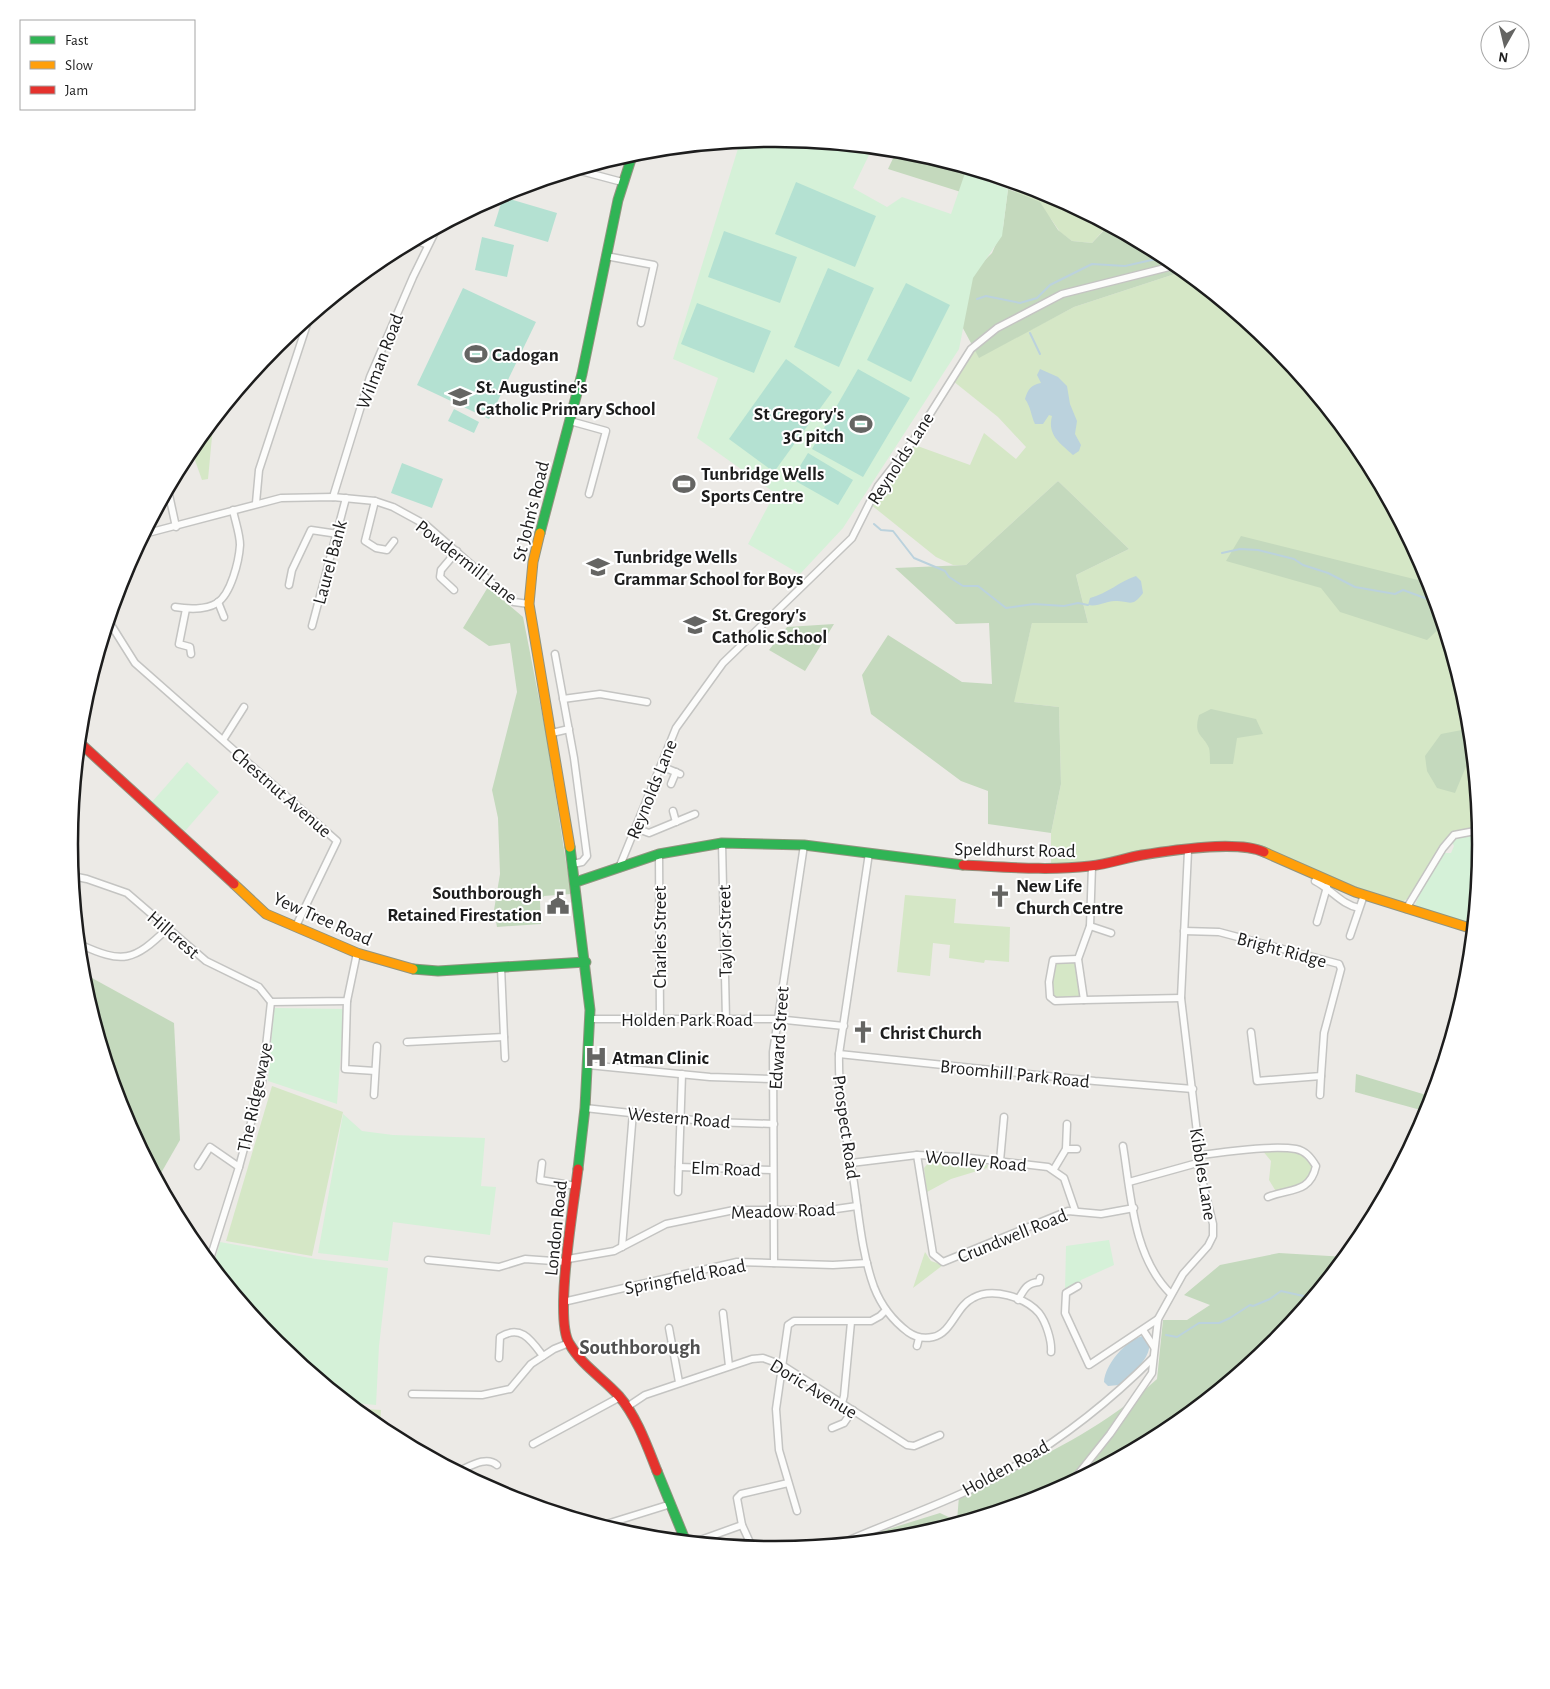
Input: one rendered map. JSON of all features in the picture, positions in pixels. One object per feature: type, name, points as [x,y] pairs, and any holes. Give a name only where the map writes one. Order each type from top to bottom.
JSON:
[{"type":"main road","name":"St John's Road","points":[[576,882],[529,604],[533,562],[584,364],[622,182],[629,162]]},
{"type":"main road","name":"Yew Tree Road","points":[[84,747],[266,914],[357,953],[412,969],[438,971],[586,962]]},
{"type":"main road","name":"Speldhurst Road","points":[[576,882],[659,854],[722,843],[804,845],[961,865],[1050,870],[1092,866],[1142,854],[1236,846],[1254,848],[1364,895],[1468,927]]},
{"type":"main road","name":"London Road","points":[[576,882],[586,962],[590,1019],[585,1108],[563,1302],[565,1330],[569,1343],[586,1365],[620,1397],[627,1408],[651,1452],[684,1536]]},
{"type":"street","points":[[588,173],[622,182]]},
{"type":"street","name":"Wilman Road","points":[[333,497],[370,377],[432,237]]},
{"type":"street","points":[[422,243],[428,245]]},
{"type":"street","points":[[606,256],[654,265],[642,323]]},
{"type":"street","name":"Reynolds Lane","points":[[619,868],[676,728],[723,663],[852,538],[878,486],[913,440],[970,349],[997,328],[1062,294],[1167,268]]},
{"type":"street","points":[[256,503],[259,470],[305,329]]},
{"type":"street","points":[[570,421],[606,431],[589,494]]},
{"type":"street","name":"Powdermill Lane","points":[[151,532],[256,503],[281,498],[333,497],[375,501],[394,506],[426,525],[514,602],[529,604]]},
{"type":"street","points":[[170,498],[176,527]]},
{"type":"street","name":"Laurel Bank","points":[[312,626],[338,534],[346,498]]},
{"type":"street","points":[[375,501],[365,542],[376,548],[387,550],[394,541]]},
{"type":"street","points":[[175,607],[186,609],[218,602],[234,576],[240,544],[233,510]]},
{"type":"street","points":[[289,585],[292,570],[311,530],[338,534]]},
{"type":"street","points":[[454,590],[440,576],[441,570],[457,551]]},
{"type":"street","points":[[218,602],[224,617]]},
{"type":"street","points":[[186,609],[179,644],[190,648],[191,654]]},
{"type":"street","name":"Chestnut Avenue","points":[[113,627],[135,663],[337,840],[296,926]]},
{"type":"street","points":[[554,654],[569,729],[587,856],[582,862],[573,864]]},
{"type":"street","points":[[563,699],[600,694],[647,702]]},
{"type":"street","name":"Chestnut Avenue","points":[[224,740],[244,707]]},
{"type":"street","points":[[552,733],[569,729]]},
{"type":"street","points":[[661,766],[678,773],[671,784]]},
{"type":"street","points":[[672,811],[676,822]]},
{"type":"street","points":[[635,828],[649,833],[696,814]]},
{"type":"street","points":[[1406,909],[1443,848],[1454,835],[1472,832]]},
{"type":"street","name":"Taylor Street","points":[[722,843],[726,1019]]},
{"type":"street","name":"Edward Street","points":[[774,1263],[773,1079],[776,1019],[804,845]]},
{"type":"street","name":"Kibbles Lane","points":[[1080,1471],[1110,1434],[1152,1373],[1158,1319],[1183,1274],[1208,1246],[1213,1236],[1213,1224],[1201,1159],[1181,998],[1188,851]]},
{"type":"street","name":"Prospect Road","points":[[869,853],[844,1026],[838,1054],[842,1112],[867,1262],[874,1288],[886,1310],[908,1332],[919,1338]]},
{"type":"street","name":"Charles Street","points":[[659,854],[660,1019]]},
{"type":"street","points":[[1084,1000],[1078,959],[1090,926],[1092,866]]},
{"type":"street","name":"Hillcrest","points":[[79,877],[87,878],[127,893],[206,961],[259,987],[271,1002]]},
{"type":"street","points":[[1315,881],[1327,887],[1348,906],[1359,908]]},
{"type":"street","points":[[1317,922],[1327,887]]},
{"type":"street","points":[[1350,936],[1364,895]]},
{"type":"street","points":[[1090,926],[1111,933]]},
{"type":"street","points":[[85,947],[101,954],[127,958],[147,949],[168,928]]},
{"type":"street","name":"Bright Ridge","points":[[1184,931],[1219,932],[1339,964],[1341,969],[1324,1033],[1320,1076]]},
{"type":"street","points":[[357,953],[347,1001],[345,1069],[375,1071]]},
{"type":"street","points":[[1078,959],[1053,960],[1049,982],[1050,997],[1055,1001],[1181,998]]},
{"type":"street","points":[[501,967],[505,1058]]},
{"type":"street","points":[[271,1002],[347,1001]]},
{"type":"street","name":"The Ridgewaye","points":[[211,1254],[239,1167],[262,1082],[271,1002]]},
{"type":"street","name":"Holden Park Road","points":[[590,1019],[776,1019],[844,1026]]},
{"type":"street","points":[[1251,1032],[1257,1081],[1320,1076],[1320,1095]]},
{"type":"street","points":[[407,1042],[504,1037]]},
{"type":"street","points":[[374,1094],[377,1046]]},
{"type":"street","name":"Broomhill Park Road","points":[[838,1054],[1124,1084],[1192,1089]]},
{"type":"street","points":[[588,1065],[682,1074],[773,1079]]},
{"type":"street","points":[[678,1192],[682,1074]]},
{"type":"street","name":"Western Road","points":[[585,1108],[712,1122],[774,1124]]},
{"type":"street","points":[[622,1248],[633,1112]]},
{"type":"street","points":[[1000,1161],[1004,1117]]},
{"type":"street","points":[[1054,1169],[1066,1148],[1067,1124]]},
{"type":"street","points":[[1123,1146],[1134,1208],[1146,1258],[1157,1279],[1171,1294]]},
{"type":"street","points":[[198,1166],[210,1147],[239,1167]]},
{"type":"street","points":[[1066,1148],[1078,1150]]},
{"type":"street","points":[[1129,1182],[1201,1159],[1241,1150],[1296,1149],[1311,1157],[1316,1166],[1310,1182],[1304,1188],[1268,1198]]},
{"type":"street","name":"Woolley Road","points":[[851,1163],[917,1155],[1000,1161],[1054,1169],[1064,1178],[1075,1210]]},
{"type":"street","name":"Crundwell Road","points":[[917,1155],[933,1254],[943,1262],[1063,1212],[1075,1210],[1101,1214],[1134,1208]]},
{"type":"street","points":[[542,1162],[540,1180],[576,1186]]},
{"type":"street","name":"Elm Road","points":[[679,1167],[773,1170]]},
{"type":"street","name":"Meadow Road","points":[[428,1260],[499,1267],[525,1259],[568,1260],[622,1248],[666,1224],[734,1210],[829,1210],[857,1206]]},
{"type":"street","name":"Springfield Road","points":[[563,1302],[737,1262],[834,1265],[867,1262]]},
{"type":"street","points":[[1018,1300],[1025,1287],[1030,1283],[1039,1282],[1040,1278]]},
{"type":"street","points":[[1078,1286],[1066,1293],[1065,1312],[1089,1365],[1158,1319]]},
{"type":"street","points":[[917,1346],[919,1338],[934,1337],[946,1330],[971,1298],[987,1292],[998,1293],[1018,1300],[1038,1312],[1052,1345],[1051,1352]]},
{"type":"street","points":[[797,1511],[778,1450],[776,1409],[787,1328],[790,1323],[872,1321],[886,1310]]},
{"type":"street","points":[[723,1313],[729,1366]]},
{"type":"street","points":[[842,1403],[851,1322]]},
{"type":"street","points":[[669,1328],[679,1382]]},
{"type":"street","points":[[1142,1330],[1154,1347]]},
{"type":"street","points":[[499,1358],[500,1337],[518,1331],[526,1334],[543,1356]]},
{"type":"street","points":[[412,1394],[482,1395],[510,1389],[532,1364],[554,1348],[569,1343]]},
{"type":"street","name":"Doric Avenue","points":[[627,1408],[645,1395],[679,1382],[729,1366],[763,1358],[782,1365],[907,1445],[914,1446],[940,1435]]},
{"type":"street","name":"Holden Road","points":[[857,1537],[992,1479],[1047,1446],[1124,1387],[1153,1358]]},
{"type":"street","points":[[533,1444],[620,1397]]},
{"type":"street","points":[[832,1428],[844,1423],[853,1410]]},
{"type":"street","points":[[465,1469],[485,1461],[492,1461],[497,1465]]},
{"type":"street","points":[[750,1541],[742,1524],[737,1500],[739,1496],[788,1482]]},
{"type":"street","points":[[612,1522],[671,1504]]},
{"type":"street","points":[[704,1538],[742,1524]]},
{"type":"green space","points":[[738,148],[821,148],[865,153],[869,155],[853,188],[887,207],[902,197],[951,214],[965,174],[1008,189],[1002,236],[973,278],[959,349],[843,528],[800,574],[748,544],[775,493],[697,438],[718,378],[673,359]]},
{"type":"green space","points":[[894,157],[970,175],[964,193],[888,169]]},
{"type":"green space","points":[[796,182],[876,216],[855,267],[775,234]]},
{"type":"green space","points":[[1008,189],[1040,202],[1058,230],[1072,241],[1092,243],[1104,230],[1124,240],[1175,274],[1074,307],[979,358],[957,317],[962,283],[992,253],[1003,228]]},
{"type":"green space","points":[[1014,191],[1042,200],[1104,230],[1092,243],[1072,241],[1060,232],[1051,219]]},
{"type":"green space","points":[[510,199],[557,213],[548,242],[494,226],[501,203]]},
{"type":"green space","points":[[724,231],[797,257],[780,303],[708,277]]},
{"type":"green space","points":[[482,237],[514,245],[507,277],[475,270]]},
{"type":"green space","points":[[828,268],[874,288],[839,367],[794,347]]},
{"type":"green space","points":[[1175,274],[1235,320],[1268,351],[1328,420],[1355,457],[1379,496],[1401,536],[1419,578],[1449,664],[1467,753],[1471,799],[1472,831],[1453,834],[1409,898],[1402,902],[1395,903],[1298,863],[1236,842],[1146,849],[1106,858],[1051,866],[1051,833],[1061,784],[1059,707],[1013,702],[1032,623],[1088,623],[1076,575],[1129,549],[1058,481],[966,565],[953,565],[936,557],[870,504],[879,487],[912,444],[970,465],[984,433],[1016,459],[1026,447],[998,417],[953,381],[974,348],[979,357],[1074,307]]},
{"type":"green space","points":[[906,283],[950,305],[911,382],[867,360]]},
{"type":"green space","name":"Cadogan","points":[[463,288],[536,322],[489,419],[417,385]]},
{"type":"green space","points":[[697,303],[771,331],[754,373],[681,344]]},
{"type":"green space","points":[[786,359],[832,392],[774,472],[729,439]]},
{"type":"green space","name":"St Gregory's 3G pitch","points":[[858,369],[910,398],[863,477],[812,449]]},
{"type":"green space","points":[[454,409],[479,422],[474,433],[448,421]]},
{"type":"green space","points":[[212,433],[208,479],[202,480],[194,458]]},
{"type":"green space","points":[[808,453],[853,480],[838,505],[792,479]]},
{"type":"green space","points":[[402,463],[443,479],[432,508],[391,493]]},
{"type":"green space","points":[[1058,481],[1129,549],[1076,575],[1088,623],[1032,623],[1014,702],[1059,707],[1061,784],[1051,833],[988,824],[988,791],[961,781],[871,714],[862,675],[888,635],[962,682],[992,684],[989,623],[956,624],[895,568],[966,565]]},
{"type":"green space","points":[[1241,536],[1420,581],[1438,630],[1427,640],[1340,612],[1321,588],[1226,561]]},
{"type":"green space","points":[[488,587],[523,617],[546,734],[571,894],[544,896],[540,901],[541,924],[497,927],[494,910],[500,874],[498,818],[492,790],[517,692],[510,643],[489,646],[463,628]]},
{"type":"green space","points":[[834,624],[805,671],[769,650],[787,627]]},
{"type":"green space","points":[[1211,709],[1256,719],[1263,734],[1237,738],[1233,764],[1210,764],[1209,748],[1198,731],[1197,722],[1199,715]]},
{"type":"green space","points":[[1463,730],[1468,762],[1455,793],[1437,788],[1427,771],[1425,756],[1441,734]]},
{"type":"green space","points":[[187,762],[219,792],[185,831],[152,802]]},
{"type":"green space","points":[[1472,834],[1471,890],[1468,924],[1444,917],[1415,905],[1426,880],[1443,853],[1451,853],[1454,846],[1452,842],[1455,838]]},
{"type":"green space","points":[[905,895],[956,899],[954,923],[1010,927],[1009,962],[985,960],[984,963],[949,958],[950,945],[933,943],[930,976],[897,972]]},
{"type":"green space","points":[[1078,959],[1084,1000],[1050,997],[1053,960]]},
{"type":"green space","points":[[90,977],[174,1023],[180,1140],[161,1174],[149,1153],[115,1069],[101,1025]]},
{"type":"green space","points":[[274,1008],[344,1009],[337,1104],[268,1081]]},
{"type":"green space","points":[[1356,1074],[1425,1095],[1420,1110],[1355,1092]]},
{"type":"green space","points":[[272,1086],[343,1112],[312,1256],[226,1241]]},
{"type":"green space","points":[[343,1114],[362,1131],[393,1135],[485,1138],[481,1186],[496,1187],[490,1235],[393,1222],[388,1261],[318,1253]]},
{"type":"green space","points":[[1296,1149],[1316,1166],[1310,1182],[1277,1193],[1269,1180],[1271,1161],[1262,1150]]},
{"type":"green space","points":[[931,1160],[988,1165],[987,1168],[951,1179],[927,1192],[924,1168]]},
{"type":"green space","points":[[1109,1240],[1114,1265],[1081,1280],[1078,1286],[1065,1291],[1066,1246]]},
{"type":"green space","points":[[220,1242],[316,1259],[388,1268],[379,1346],[376,1405],[357,1403],[315,1369],[282,1338],[251,1304],[215,1260]]},
{"type":"green space","points":[[925,1252],[931,1261],[943,1265],[913,1288]]},
{"type":"green space","points":[[1279,1253],[1337,1256],[1299,1304],[1268,1338],[1200,1398],[1163,1424],[1124,1449],[1042,1489],[957,1518],[959,1496],[1088,1431],[1135,1398],[1157,1379],[1163,1320],[1187,1320],[1210,1305],[1184,1295],[1220,1265]]},
{"type":"green space","points":[[366,1409],[381,1410],[381,1419]]},
{"type":"green space","points":[[940,1513],[952,1519],[911,1529],[866,1536]]},
{"type":"water","points":[[1040,369],[1058,377],[1067,386],[1070,404],[1077,421],[1075,434],[1081,445],[1079,451],[1073,455],[1053,434],[1051,428],[1052,416],[1049,415],[1043,424],[1035,424],[1025,399],[1030,388],[1041,383],[1037,375]]},
{"type":"water","points":[[1136,576],[1141,581],[1143,593],[1136,601],[1130,603],[1111,601],[1088,605],[1090,598],[1102,594]]},
{"type":"water","points":[[1142,1336],[1148,1341],[1149,1348],[1143,1362],[1119,1385],[1108,1386],[1104,1382],[1105,1375],[1112,1361],[1129,1343]]},
{"type":"waterway","points":[[977,299],[986,296],[1020,303],[1037,298],[1050,285],[1092,264],[1125,266],[1154,259]]},
{"type":"waterway","points":[[1030,333],[1040,354]]},
{"type":"waterway","points":[[874,524],[881,530],[893,531],[914,558],[945,571],[949,577],[963,586],[978,586],[1006,608],[1034,604],[1064,606],[1078,603],[1088,605]]},
{"type":"waterway","points":[[1222,553],[1240,549],[1258,550],[1294,559],[1303,565],[1328,573],[1355,587],[1395,594],[1403,590],[1427,599]]},
{"type":"waterway","points":[[1166,1335],[1177,1337],[1199,1323],[1219,1323],[1250,1305],[1253,1306],[1270,1299],[1281,1291],[1305,1296]]},
{"type":"traffic: fast","points":[[540,533],[582,374],[618,200],[630,162]]},
{"type":"traffic: fast","points":[[576,882],[659,854],[722,843],[804,845],[963,865]]},
{"type":"traffic: fast","points":[[570,847],[590,1010],[585,1108],[578,1169]]},
{"type":"traffic: fast","points":[[413,969],[438,971],[586,962]]},
{"type":"traffic: fast","points":[[657,1471],[684,1536]]},
{"type":"traffic: slow","points":[[540,533],[533,562],[529,604],[570,847]]},
{"type":"traffic: slow","points":[[1264,852],[1355,892],[1468,927]]},
{"type":"traffic: slow","points":[[234,884],[266,914],[357,953],[413,969]]},
{"type":"traffic: jam","points":[[84,747],[234,884]]},
{"type":"traffic: jam","points":[[963,865],[1027,868],[1074,867],[1097,865],[1170,851],[1222,846],[1252,848],[1264,852]]},
{"type":"traffic: jam","points":[[578,1169],[566,1259],[564,1286],[565,1329],[569,1343],[574,1351],[592,1371],[613,1389],[631,1413],[657,1471]]},
{"type":"place","name":"Cadogan","points":[[476,354]]},
{"type":"place","name":"St. Augustine's Catholic Primary School","points":[[460,397]]},
{"type":"place","name":"St Gregory's 3G pitch","points":[[861,424]]},
{"type":"place","name":"Tunbridge Wells Sports Centre","points":[[684,484]]},
{"type":"place","name":"Tunbridge Wells Grammar School for Boys","points":[[598,567]]},
{"type":"place","name":"St. Gregory's Catholic School","points":[[695,625]]},
{"type":"place","name":"New Life Church Centre","points":[[1000,896]]},
{"type":"place","name":"Southborough Retained Firestation","points":[[558,903]]},
{"type":"place","name":"Christ Church","points":[[863,1032]]},
{"type":"place","name":"Atman Clinic","points":[[596,1057]]},
{"type":"district","name":"Southborough","points":[[640,1347]]}]
